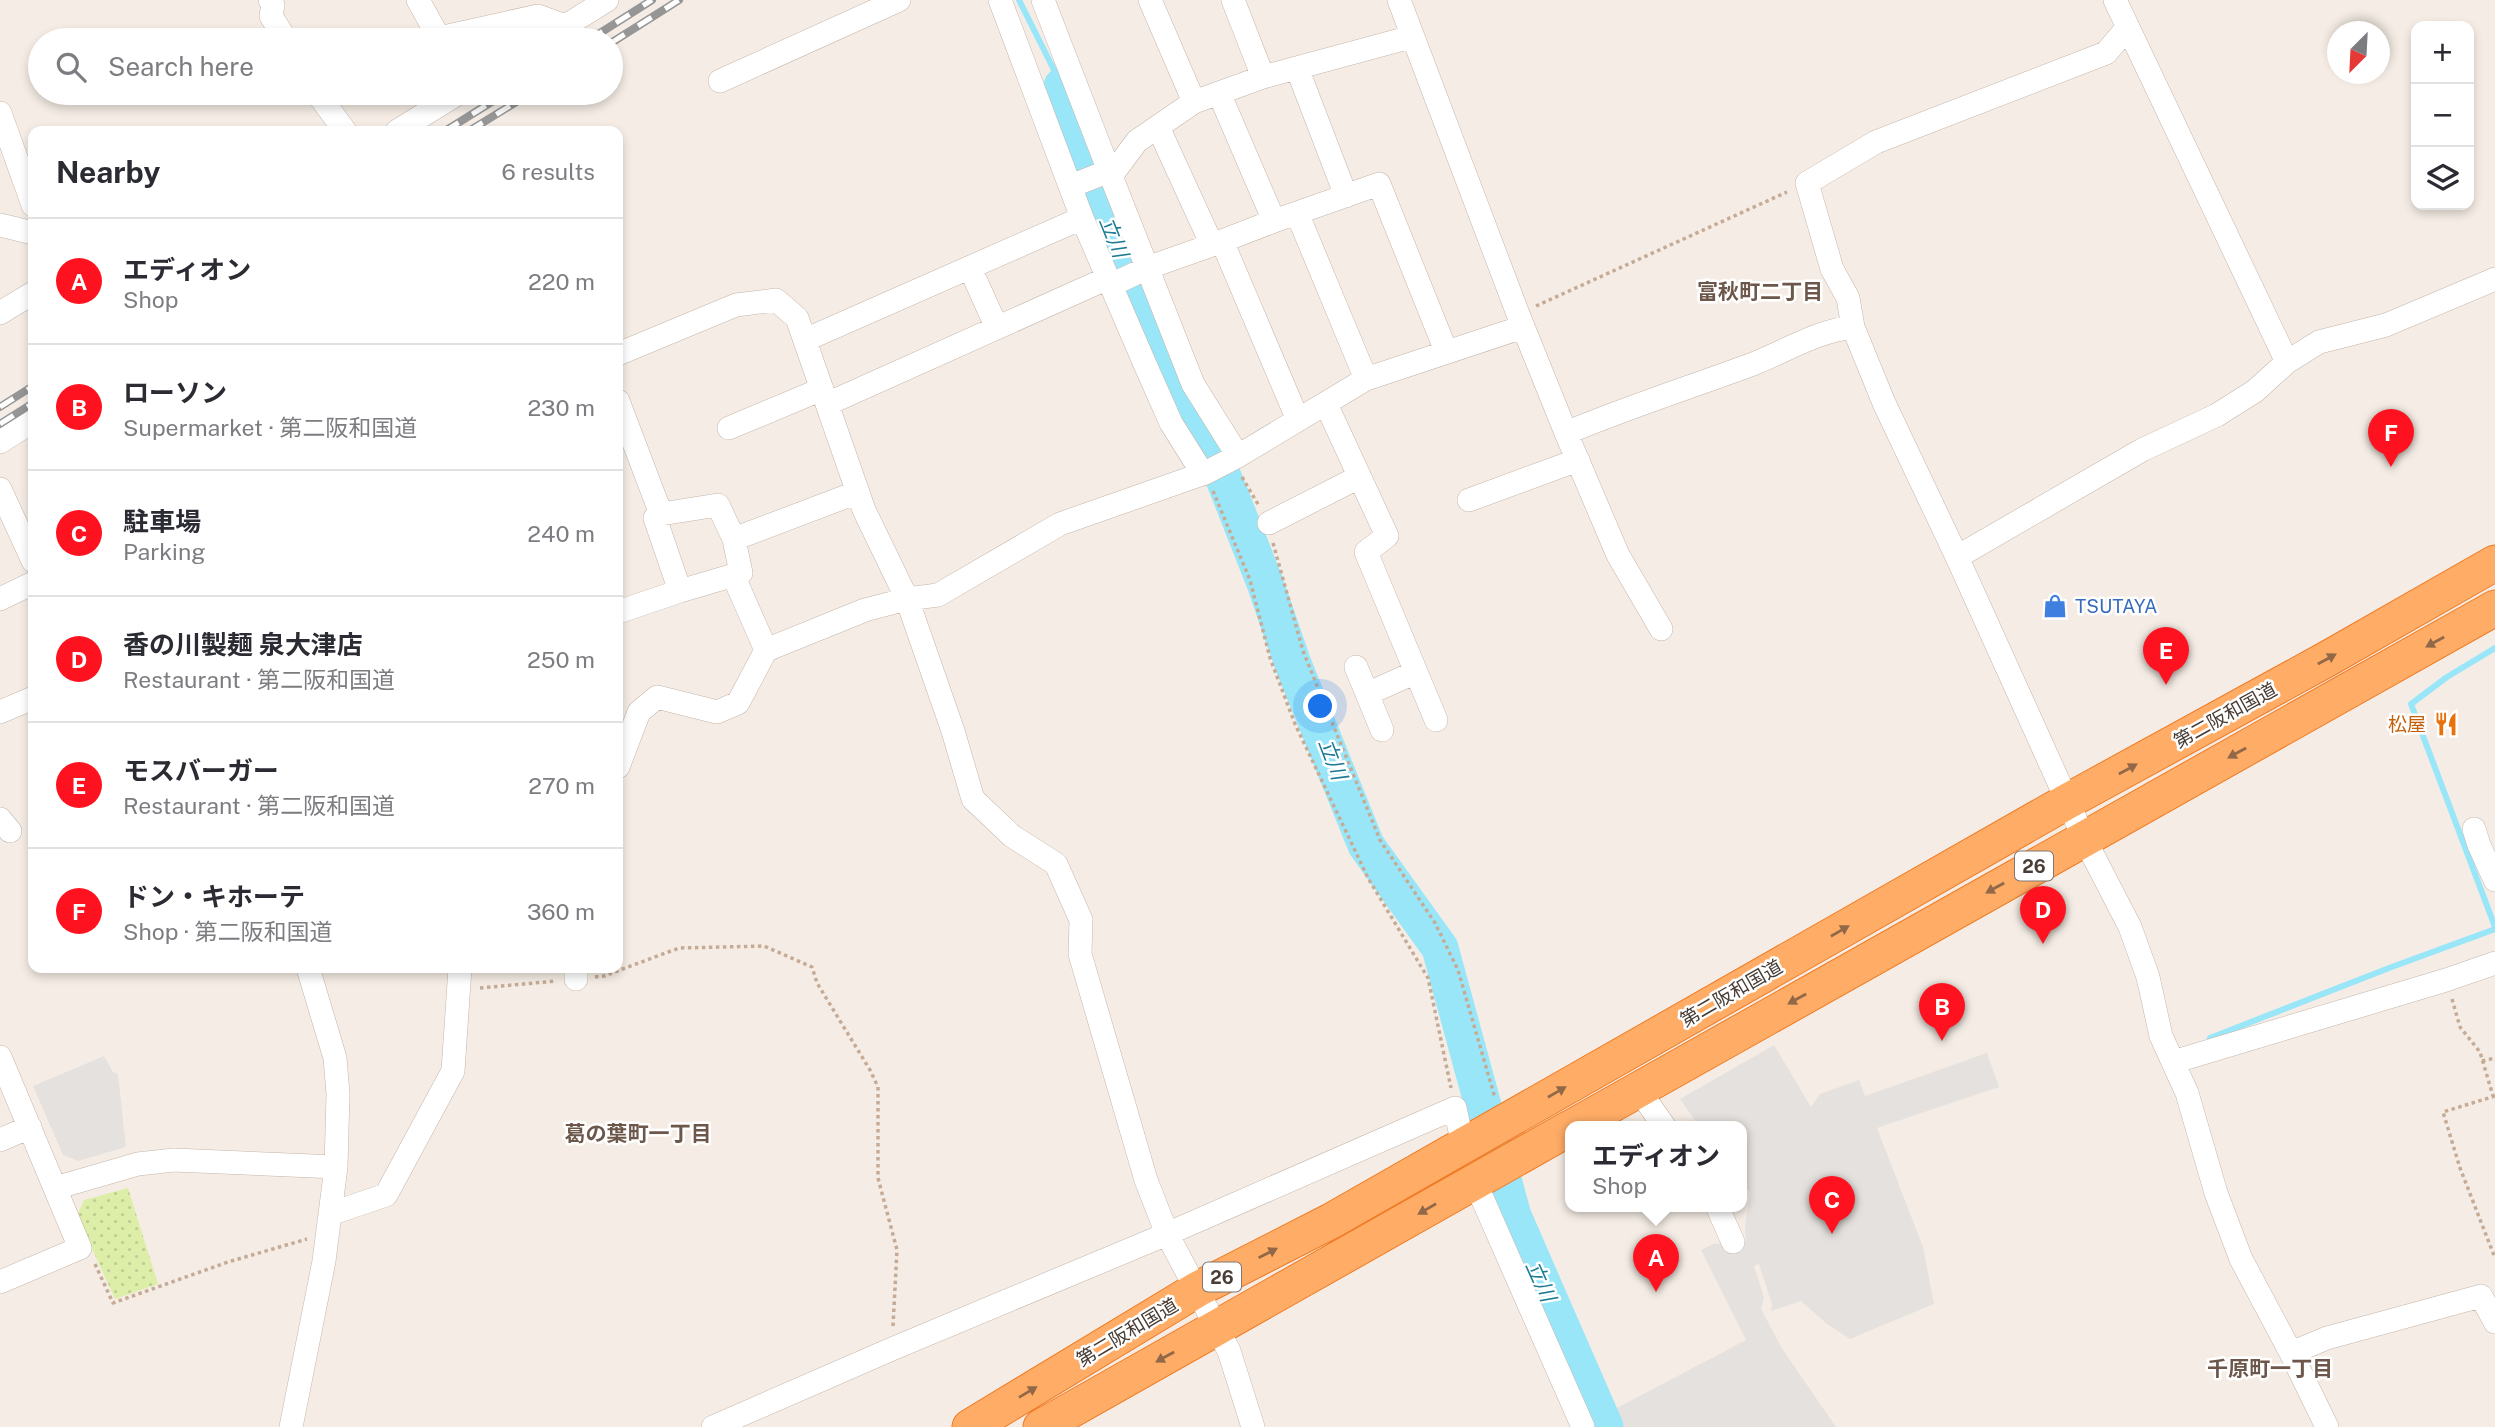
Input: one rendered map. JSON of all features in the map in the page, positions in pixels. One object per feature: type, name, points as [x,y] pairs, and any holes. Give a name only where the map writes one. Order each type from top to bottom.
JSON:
[{"type":"highway","name":"第二阪和国道","points":[[970,1427],[1198,1289],[1331,1221],[2495,563]]},
{"type":"highway","name":"第二阪和国道","points":[[1582,1121],[2495,608]]},
{"type":"highway","name":"第二阪和国道","points":[[1041,1427],[1565,1131]]},
{"type":"street","points":[[270,0],[273,5],[271,16],[278,28]]},
{"type":"street","points":[[418,0],[433,28]]},
{"type":"street","points":[[562,28],[607,0]]},
{"type":"street","points":[[720,81],[899,0]]},
{"type":"street","points":[[1000,0],[1073,185],[1082,218],[1171,423],[1204,474]]},
{"type":"street","points":[[1043,0],[1143,270],[1192,384],[1233,459]]},
{"type":"street","points":[[1150,0],[1194,102]]},
{"type":"street","points":[[1233,0],[1263,77]]},
{"type":"street","points":[[1399,0],[1411,37],[1566,433],[1618,555],[1661,629]]},
{"type":"street","points":[[2115,0],[2287,362]]},
{"type":"street","points":[[484,28],[538,16],[565,26]]},
{"type":"street","points":[[2127,28],[2106,53],[1876,142],[1807,183],[1832,269],[1848,298],[1853,327],[1884,403],[2084,838],[2130,927],[2148,976],[2161,1036],[2187,1093],[2216,1193],[2241,1259],[2327,1427]]},
{"type":"street","points":[[1073,185],[1106,174],[1137,141],[1194,102],[1263,77],[1411,37]]},
{"type":"street","points":[[1297,68],[1346,196]]},
{"type":"street","points":[[1219,93],[1274,221]]},
{"type":"street","points":[[326,105],[341,126]]},
{"type":"street","points":[[405,126],[439,105]]},
{"type":"street","points":[[0,113],[28,191]]},
{"type":"street","points":[[1158,127],[1217,243],[1298,420]]},
{"type":"street","points":[[729,428],[824,396],[1111,282],[1379,184],[1446,351]]},
{"type":"street","points":[[1297,213],[1366,379]]},
{"type":"street","points":[[804,340],[1082,218]]},
{"type":"street","points":[[0,225],[28,232]]},
{"type":"street","points":[[970,268],[997,328]]},
{"type":"street","points":[[1957,557],[2142,450],[2217,415],[2255,391],[2287,362],[2319,342],[2386,325],[2495,279]]},
{"type":"street","points":[[0,313],[28,296]]},
{"type":"street","points":[[623,352],[736,305],[776,300],[797,318],[858,492],[907,599],[953,731],[973,800],[1012,836],[1056,864],[1081,920],[1080,954],[1146,1180],[1167,1234],[1229,1351],[1253,1427]]},
{"type":"street","points":[[623,754],[639,712],[657,697],[717,712],[738,703],[766,650],[865,610],[907,599],[938,595],[1060,524],[1204,474],[1366,379],[1446,351],[1521,320]]},
{"type":"street","points":[[1566,433],[1611,414],[1755,363],[1832,330],[1853,327]]},
{"type":"street","points":[[1326,404],[1387,536],[1366,552],[1436,720]]},
{"type":"street","points":[[623,414],[661,514]]},
{"type":"street","points":[[0,442],[28,424]]},
{"type":"street","points":[[1469,500],[1578,460]]},
{"type":"street","points":[[1269,523],[1359,477]]},
{"type":"street","points":[[0,489],[28,550]]},
{"type":"street","points":[[734,539],[858,492]]},
{"type":"street","points":[[623,610],[741,573],[734,539],[718,505],[656,517],[680,591]]},
{"type":"street","points":[[733,575],[766,650]]},
{"type":"street","points":[[0,599],[28,585]]},
{"type":"street","points":[[1356,667],[1382,730]]},
{"type":"street","points":[[1367,694],[1416,672]]},
{"type":"street","points":[[0,712],[28,700]]},
{"type":"street","points":[[2474,829],[2495,880]]},
{"type":"street","points":[[2173,1062],[2446,980],[2495,962]]},
{"type":"street","points":[[291,1427],[324,1261],[336,1167],[338,1094],[335,1058],[310,973]]},
{"type":"street","points":[[329,1224],[387,1195],[453,1071],[460,979]]},
{"type":"street","points":[[0,1057],[80,1248],[0,1282]]},
{"type":"street","points":[[1638,1089],[1660,1121]]},
{"type":"street","points":[[713,1427],[1455,1108],[1486,1133]]},
{"type":"street","points":[[0,1140],[30,1127]]},
{"type":"street","points":[[55,1188],[138,1164],[174,1160],[336,1167]]},
{"type":"street","points":[[1491,1173],[1583,1427]]},
{"type":"street","points":[[1720,1212],[1733,1242]]},
{"type":"street","points":[[2291,1353],[2327,1338],[2481,1296],[2495,1322]]},
{"type":"path","points":[[1521,320],[1807,183]]},
{"type":"path","points":[[1233,459],[1269,523],[1303,651],[1380,840],[1436,923],[1458,970],[1486,1133]]},
{"type":"path","points":[[1204,474],[1250,580],[1270,658],[1295,724],[1368,878],[1428,978],[1455,1108]]},
{"type":"path","points":[[623,969],[679,948],[764,946],[812,967],[817,983],[878,1087],[878,1178],[897,1250],[892,1349]]},
{"type":"path","points":[[460,979],[576,973],[604,976],[612,973]]},
{"type":"path","points":[[2446,980],[2460,1027],[2480,1052],[2494,1097],[2443,1112],[2460,1168],[2495,1258]]},
{"type":"path","points":[[2482,1061],[2495,1058]]},
{"type":"path","points":[[80,1248],[91,1254],[113,1303],[280,1245],[329,1224]]},
{"type":"green space","points":[[128,1188],[158,1284],[115,1299],[77,1216],[84,1200]]},
{"type":"shaded area","points":[[1774,1045],[1811,1107],[1820,1094],[1859,1080],[1865,1096],[1987,1053],[1999,1087],[1877,1128],[1923,1247],[1934,1304],[1850,1339],[1827,1324],[1801,1301],[1771,1311],[1772,1305],[1759,1264],[1754,1266],[1764,1297],[1761,1309],[1783,1350],[1836,1427],[1620,1427],[1613,1410],[1746,1340],[1701,1250],[1713,1244],[1746,1241],[1745,1227],[1750,1192],[1747,1189],[1747,1121],[1695,1121],[1680,1099]]},
{"type":"shaded area","points":[[104,1056],[113,1072],[118,1074],[126,1147],[78,1161],[63,1155],[33,1086]]},
{"type":"waterway","points":[[1019,0],[1062,86]]},
{"type":"waterway","name":"立川","points":[[1062,86],[1102,208],[1189,419],[1220,469],[1265,583],[1293,664],[1366,845],[1440,948],[1513,1216],[1605,1427]]},
{"type":"waterway","points":[[2495,648],[2447,677],[2411,704],[2495,927]]},
{"type":"waterway","points":[[2210,1038],[2495,929]]},
{"type":"railway","points":[[608,28],[652,0]]},
{"type":"railway","points":[[623,35],[679,0]]},
{"type":"railway","points":[[453,126],[487,105]]},
{"type":"railway","points":[[477,126],[511,105]]},
{"type":"railway","points":[[0,407],[28,389]]},
{"type":"railway","points":[[0,424],[28,406]]},
{"type":"place","name":"ドン・キホーテ","points":[[2391,467]]},
{"type":"place","name":"TSUTAYA","points":[[2055,606]]},
{"type":"place","name":"モスバーガー","points":[[2166,685]]},
{"type":"place","name":"松屋","points":[[2446,724]]},
{"type":"place","name":"香の川製麺 泉大津店","points":[[2043,944]]},
{"type":"place","name":"ローソン","points":[[1942,1041]]},
{"type":"place","name":"駐車場","points":[[1832,1234]]},
{"type":"place","name":"エディオン","points":[[1656,1292]]},
{"type":"district","name":"富秋町二丁目","points":[[1760,291]]},
{"type":"district","name":"葛の葉町一丁目","points":[[638,1133]]},
{"type":"district","name":"千原町一丁目","points":[[2270,1368]]}]
